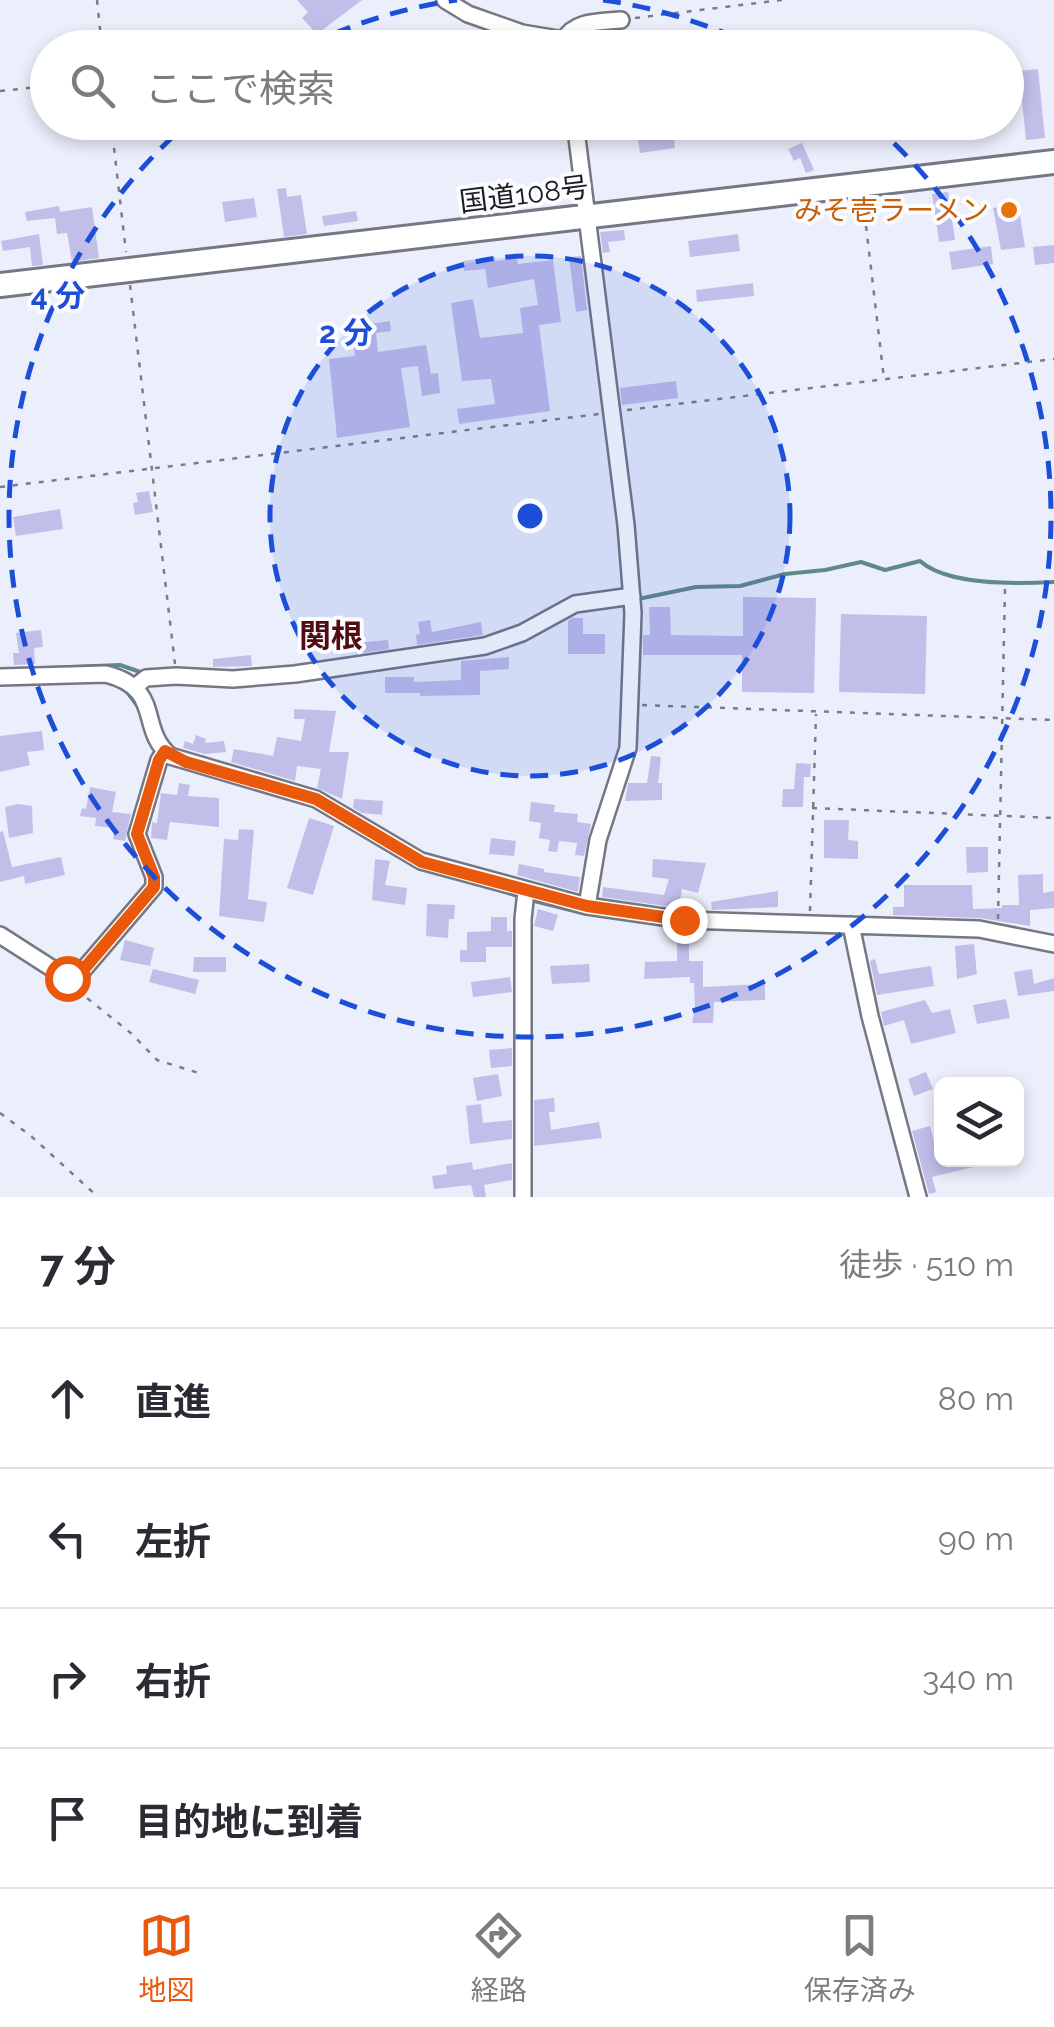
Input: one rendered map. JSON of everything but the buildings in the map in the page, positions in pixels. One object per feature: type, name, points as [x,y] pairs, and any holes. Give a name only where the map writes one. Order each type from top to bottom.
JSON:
[{"type":"highway","name":"国道108号","points":[[0,285],[1054,162]]},
{"type":"street","points":[[445,0],[468,14],[513,30]]},
{"type":"street","points":[[571,30],[621,20]]},
{"type":"street","points":[[577,140],[632,596],[628,748],[598,840],[587,906]]},
{"type":"street","points":[[136,686],[146,678],[234,679],[295,674],[485,646],[522,633],[574,604],[632,596]]},
{"type":"street","points":[[0,677],[106,674],[136,686],[163,755],[137,834],[154,877],[154,887],[78,976],[72,980],[0,936]]},
{"type":"street","points":[[163,755],[316,799],[422,862],[587,906],[684,920],[997,931],[1054,944]]},
{"type":"street","points":[[523,1197],[522,919],[526,891]]},
{"type":"street","points":[[851,925],[870,1016],[918,1197]]},
{"type":"path","points":[[97,0],[100,30]]},
{"type":"path","points":[[621,20],[782,0]]},
{"type":"path","points":[[0,92],[30,88]]},
{"type":"path","points":[[113,140],[176,676]]},
{"type":"path","points":[[861,184],[884,379]]},
{"type":"path","points":[[0,486],[1054,358]]},
{"type":"path","points":[[997,931],[1005,588]]},
{"type":"path","points":[[630,704],[1054,720]]},
{"type":"path","points":[[810,922],[816,712]]},
{"type":"path","points":[[812,808],[1054,818]]},
{"type":"path","points":[[72,980],[78,992],[132,1034],[157,1060],[202,1074]]},
{"type":"path","points":[[0,1113],[98,1197]]},
{"type":"waterway","points":[[638,599],[696,587],[740,586],[785,574],[861,562],[885,570],[920,561],[965,579],[1054,582]]},
{"type":"waterway","points":[[47,668],[120,665],[146,674]]},
{"type":"waterway","points":[[0,669],[28,669]]},
{"type":"waterway","points":[[127,692],[139,708]]},
{"type":"waterway","points":[[395,854],[412,864]]},
{"type":"waterway","points":[[489,887],[518,896]]},
{"type":"waterway","points":[[530,900],[583,913]]},
{"type":"place","name":"みそ壱ラーメン","points":[[1009,210]]},
{"type":"district","name":"関根","points":[[331,636]]},
{"type":"route","points":[[67,978],[78,976],[154,887],[154,877],[137,834],[165,751],[186,762],[316,799],[422,862],[587,906],[684,920]]}]
